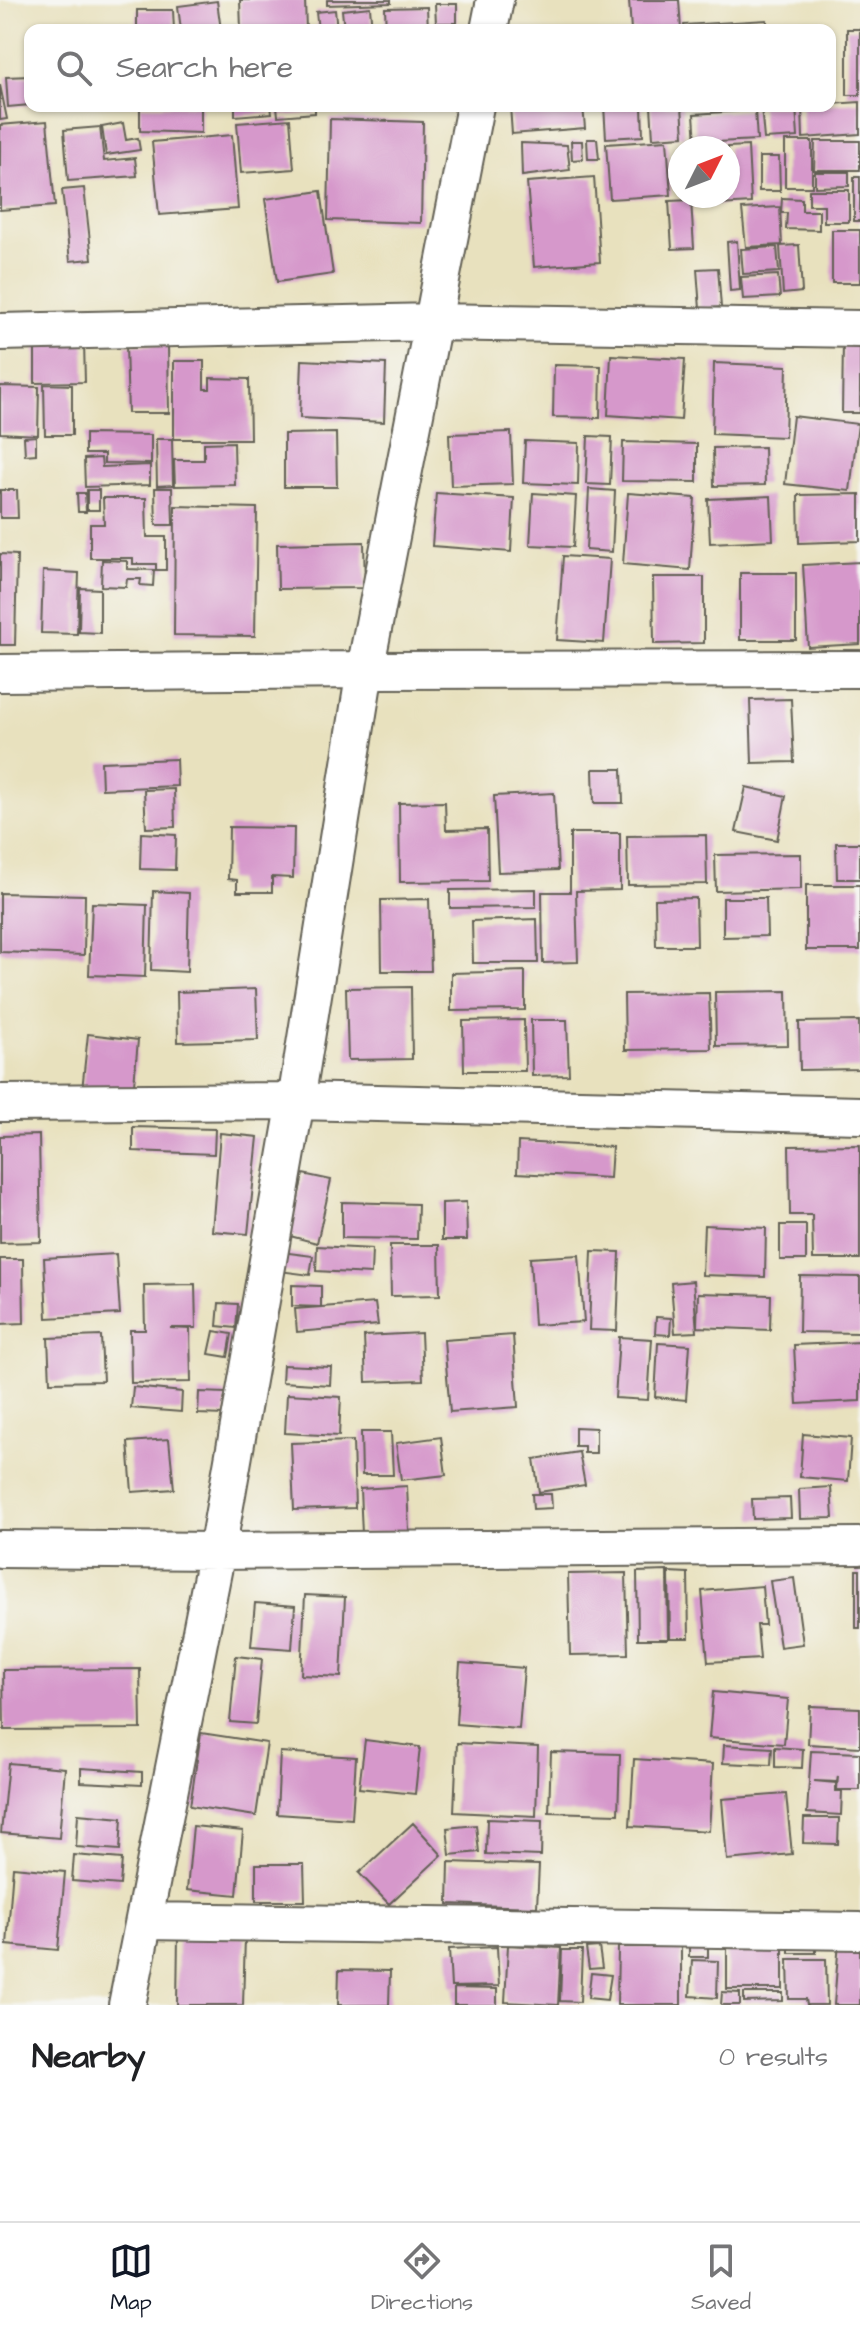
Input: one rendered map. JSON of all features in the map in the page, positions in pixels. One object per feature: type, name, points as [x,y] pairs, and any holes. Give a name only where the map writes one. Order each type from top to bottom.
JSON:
[{"type":"street","points":[[490,24],[495,0]]},
{"type":"street","points":[[127,2005],[217,1551],[296,1101],[365,670],[474,112]]},
{"type":"street","points":[[0,332],[434,322],[860,329]]},
{"type":"street","points":[[0,673],[860,669]]},
{"type":"street","points":[[0,1103],[296,1101],[860,1115]]},
{"type":"street","points":[[0,1549],[217,1551],[860,1546]]},
{"type":"street","points":[[144,1921],[860,1931]]},
{"type":"building","points":[[240,0],[305,0],[306,24],[241,24]]},
{"type":"building","points":[[327,0],[391,0],[391,3],[327,5]]},
{"type":"building","points":[[629,0],[679,0],[681,24],[631,24]]},
{"type":"building","points":[[217,1],[220,24],[180,24],[178,6]]},
{"type":"building","points":[[435,4],[457,4],[457,23],[436,23]]},
{"type":"building","points":[[370,7],[371,24],[343,24],[342,10]]},
{"type":"building","points":[[427,7],[428,24],[386,24],[385,8]]},
{"type":"building","points":[[137,10],[173,10],[174,24],[137,24]]},
{"type":"building","points":[[335,10],[336,24],[317,24],[316,12]]},
{"type":"building","points":[[767,20],[767,24],[701,24]]},
{"type":"building","points":[[847,29],[860,29],[860,95],[847,95]]},
{"type":"building","points":[[24,76],[24,106],[8,107],[6,77]]},
{"type":"building","points":[[0,85],[7,119],[0,120]]},
{"type":"building","points":[[860,102],[860,134],[803,138],[802,112],[836,112],[836,104]]},
{"type":"building","points":[[140,112],[201,112],[201,133],[140,131]]},
{"type":"building","points":[[235,112],[272,113],[235,116]]},
{"type":"building","points":[[278,112],[315,112],[315,113],[278,116]]},
{"type":"building","points":[[510,112],[584,112],[585,128],[512,134]]},
{"type":"building","points":[[604,112],[642,112],[643,136],[606,138]]},
{"type":"building","points":[[651,112],[682,112],[684,136],[653,138]]},
{"type":"building","points":[[755,112],[757,140],[740,141],[740,136],[696,136],[694,114]]},
{"type":"building","points":[[762,112],[796,112],[798,137],[764,139]]},
{"type":"building","points":[[290,119],[294,169],[241,173],[237,123]]},
{"type":"building","points":[[330,119],[423,122],[421,223],[328,220]]},
{"type":"building","points":[[47,121],[55,206],[0,210],[0,125]]},
{"type":"building","points":[[123,123],[126,140],[138,138],[140,150],[106,155],[102,127]]},
{"type":"building","points":[[100,127],[104,161],[135,158],[137,176],[68,181],[64,130]]},
{"type":"building","points":[[232,135],[238,209],[159,215],[152,142]]},
{"type":"building","points":[[587,139],[597,139],[599,159],[588,159]]},
{"type":"building","points":[[667,140],[668,195],[610,199],[606,144]]},
{"type":"building","points":[[571,141],[582,141],[583,159],[572,160]]},
{"type":"building","points":[[785,141],[812,141],[812,187],[785,187]]},
{"type":"building","points":[[815,141],[860,141],[860,170],[814,170]]},
{"type":"building","points":[[521,143],[567,145],[570,170],[522,176]]},
{"type":"building","points":[[740,146],[748,146],[751,203],[740,204]]},
{"type":"building","points":[[759,157],[779,157],[780,191],[759,191]]},
{"type":"building","points":[[815,172],[849,172],[849,186],[815,187]]},
{"type":"building","points":[[594,177],[600,262],[534,267],[527,182]]},
{"type":"building","points":[[854,177],[860,177],[860,221],[854,221]]},
{"type":"building","points":[[84,188],[92,259],[70,261],[62,190]]},
{"type":"building","points":[[809,190],[849,190],[849,222],[824,222],[824,205],[809,205]]},
{"type":"building","points":[[321,191],[333,274],[277,282],[265,199]]},
{"type":"building","points":[[782,198],[802,199],[802,211],[819,211],[819,230],[786,229],[787,213],[781,213]]},
{"type":"building","points":[[780,207],[782,245],[746,247],[742,209]]},
{"type":"building","points":[[669,208],[692,208],[694,248],[672,249]]},
{"type":"building","points":[[832,230],[860,230],[860,283],[832,283]]},
{"type":"building","points":[[737,241],[740,290],[730,291],[727,242]]},
{"type":"building","points":[[799,245],[802,292],[783,294],[780,246]]},
{"type":"building","points":[[777,247],[779,272],[743,274],[741,249]]},
{"type":"building","points":[[718,268],[721,307],[700,309],[697,269]]},
{"type":"building","points":[[778,275],[780,297],[743,299],[741,277]]},
{"type":"building","points":[[843,341],[860,342],[860,413],[842,413]]},
{"type":"building","points":[[84,342],[85,382],[35,383],[35,343]]},
{"type":"building","points":[[126,345],[168,345],[169,413],[128,413]]},
{"type":"building","points":[[611,355],[685,359],[681,420],[608,415]]},
{"type":"building","points":[[302,360],[386,364],[384,422],[300,418]]},
{"type":"building","points":[[174,361],[204,361],[204,389],[210,389],[210,378],[249,379],[250,439],[174,439]]},
{"type":"building","points":[[714,363],[787,366],[785,437],[712,434]]},
{"type":"building","points":[[554,365],[601,366],[600,418],[553,417]]},
{"type":"building","points":[[44,384],[72,385],[72,435],[45,435]]},
{"type":"building","points":[[0,386],[39,387],[38,435],[0,433]]},
{"type":"building","points":[[793,416],[858,424],[850,491],[785,484]]},
{"type":"building","points":[[511,432],[513,484],[451,486],[449,434]]},
{"type":"building","points":[[336,433],[337,487],[284,487],[284,434]]},
{"type":"building","points":[[85,434],[151,435],[151,464],[104,463],[104,454],[85,454]]},
{"type":"building","points":[[36,436],[36,454],[25,455],[24,437]]},
{"type":"building","points":[[588,436],[612,437],[610,485],[586,484]]},
{"type":"building","points":[[156,439],[172,439],[173,485],[157,486]]},
{"type":"building","points":[[525,441],[579,443],[578,485],[523,483]]},
{"type":"building","points":[[234,442],[235,485],[175,486],[174,460],[204,460],[204,443]]},
{"type":"building","points":[[623,442],[697,444],[697,482],[622,481]]},
{"type":"building","points":[[764,447],[765,485],[714,486],[713,448]]},
{"type":"building","points":[[101,458],[102,467],[150,465],[150,485],[85,487],[84,459]]},
{"type":"building","points":[[155,488],[172,488],[173,525],[156,525]]},
{"type":"building","points":[[589,489],[615,491],[612,552],[586,550]]},
{"type":"building","points":[[0,490],[17,490],[18,518],[0,518]]},
{"type":"building","points":[[87,490],[99,490],[99,510],[87,510]]},
{"type":"building","points":[[77,493],[85,493],[86,512],[78,512]]},
{"type":"building","points":[[436,493],[514,498],[511,552],[432,546]]},
{"type":"building","points":[[533,493],[576,496],[573,547],[530,545]]},
{"type":"building","points":[[628,493],[695,498],[690,570],[623,564]]},
{"type":"building","points":[[860,494],[860,541],[799,543],[798,495]]},
{"type":"building","points":[[771,496],[773,540],[710,543],[708,499]]},
{"type":"building","points":[[103,498],[146,498],[147,537],[166,537],[166,570],[156,570],[156,564],[133,564],[133,558],[90,558],[90,524],[104,524]]},
{"type":"building","points":[[175,506],[257,508],[255,636],[174,635]]},
{"type":"building","points":[[364,542],[365,588],[278,589],[277,544]]},
{"type":"building","points":[[0,554],[17,555],[15,645],[0,645]]},
{"type":"building","points":[[563,556],[610,559],[604,643],[557,640]]},
{"type":"building","points":[[102,560],[127,561],[127,569],[154,570],[153,586],[140,585],[141,579],[127,579],[126,587],[101,586]]},
{"type":"building","points":[[860,562],[860,644],[808,647],[803,565]]},
{"type":"building","points":[[43,571],[79,573],[77,634],[41,633]]},
{"type":"building","points":[[740,573],[796,573],[796,640],[740,640]]},
{"type":"building","points":[[653,577],[704,577],[704,643],[654,644]]},
{"type":"building","points":[[80,588],[100,589],[100,633],[79,632]]},
{"type":"building","points":[[791,699],[794,762],[752,763],[750,700]]},
{"type":"building","points":[[176,759],[177,786],[102,789],[101,762]]},
{"type":"building","points":[[593,769],[622,769],[623,803],[594,803]]},
{"type":"building","points":[[746,787],[786,796],[777,840],[736,832]]},
{"type":"building","points":[[174,789],[175,827],[146,828],[144,790]]},
{"type":"building","points":[[554,793],[558,870],[498,872],[494,796]]},
{"type":"building","points":[[445,802],[446,830],[487,829],[488,881],[400,882],[399,803]]},
{"type":"building","points":[[229,827],[294,828],[293,878],[272,877],[272,892],[237,892],[237,880],[228,879]]},
{"type":"building","points":[[141,833],[176,835],[175,870],[140,869]]},
{"type":"building","points":[[570,833],[620,833],[620,890],[576,891],[578,962],[543,963],[542,892],[570,892]]},
{"type":"building","points":[[706,835],[707,884],[628,885],[627,836]]},
{"type":"building","points":[[836,843],[860,843],[860,879],[837,879]]},
{"type":"building","points":[[801,854],[801,889],[716,891],[715,855]]},
{"type":"building","points":[[806,885],[860,885],[860,950],[806,950]]},
{"type":"building","points":[[536,889],[536,907],[450,908],[450,890]]},
{"type":"building","points":[[153,891],[189,893],[187,972],[151,970]]},
{"type":"building","points":[[0,893],[85,895],[84,955],[0,952]]},
{"type":"building","points":[[696,898],[697,946],[656,946],[655,899]]},
{"type":"building","points":[[723,898],[766,898],[767,936],[723,937]]},
{"type":"building","points":[[429,899],[431,971],[382,971],[381,900]]},
{"type":"building","points":[[92,903],[147,905],[145,977],[89,975]]},
{"type":"building","points":[[537,919],[538,963],[473,963],[472,921]]},
{"type":"building","points":[[525,971],[525,1010],[451,1011],[451,973]]},
{"type":"building","points":[[411,987],[412,1059],[348,1060],[346,988]]},
{"type":"building","points":[[256,989],[258,1040],[178,1042],[177,992]]},
{"type":"building","points":[[787,991],[788,1045],[716,1046],[715,992]]},
{"type":"building","points":[[709,993],[711,1049],[625,1050],[624,994]]},
{"type":"building","points":[[524,1020],[525,1071],[464,1071],[463,1021]]},
{"type":"building","points":[[531,1020],[567,1020],[569,1075],[532,1076]]},
{"type":"building","points":[[859,1021],[860,1069],[800,1070],[799,1022]]},
{"type":"building","points":[[88,1034],[138,1040],[133,1095],[82,1090]]},
{"type":"building","points":[[133,1127],[215,1129],[214,1154],[133,1151]]},
{"type":"building","points":[[220,1133],[258,1137],[248,1234],[212,1231]]},
{"type":"building","points":[[39,1135],[41,1242],[0,1243],[0,1136]]},
{"type":"building","points":[[518,1142],[612,1147],[610,1178],[517,1173]]},
{"type":"building","points":[[860,1145],[860,1259],[813,1259],[812,1215],[790,1215],[789,1146]]},
{"type":"building","points":[[303,1174],[331,1180],[317,1243],[290,1236]]},
{"type":"building","points":[[342,1202],[418,1204],[417,1239],[342,1238]]},
{"type":"building","points":[[466,1202],[467,1240],[442,1240],[442,1203]]},
{"type":"building","points":[[704,1225],[766,1228],[765,1277],[702,1275]]},
{"type":"building","points":[[780,1225],[806,1225],[806,1260],[780,1260]]},
{"type":"building","points":[[390,1245],[439,1245],[440,1295],[391,1296]]},
{"type":"building","points":[[317,1246],[372,1249],[371,1274],[316,1271]]},
{"type":"building","points":[[592,1251],[620,1252],[617,1331],[589,1330]]},
{"type":"building","points":[[281,1252],[313,1256],[310,1275],[279,1271]]},
{"type":"building","points":[[116,1254],[120,1314],[47,1318],[44,1258]]},
{"type":"building","points":[[579,1255],[584,1322],[534,1325],[530,1258]]},
{"type":"building","points":[[0,1259],[23,1259],[24,1323],[0,1324]]},
{"type":"building","points":[[800,1276],[860,1277],[860,1333],[799,1332]]},
{"type":"building","points":[[693,1281],[697,1332],[675,1333],[671,1283]]},
{"type":"building","points":[[195,1284],[196,1328],[170,1328],[190,1329],[191,1382],[131,1383],[130,1330],[145,1330],[144,1285]]},
{"type":"building","points":[[292,1285],[321,1286],[321,1307],[292,1306]]},
{"type":"building","points":[[698,1293],[771,1295],[770,1330],[697,1327]]},
{"type":"building","points":[[219,1303],[238,1304],[236,1328],[217,1326]]},
{"type":"building","points":[[375,1303],[378,1325],[297,1332],[295,1309]]},
{"type":"building","points":[[656,1317],[671,1318],[670,1335],[655,1334]]},
{"type":"building","points":[[214,1331],[232,1334],[228,1357],[209,1354]]},
{"type":"building","points":[[421,1333],[423,1380],[366,1382],[364,1336]]},
{"type":"building","points":[[513,1335],[518,1407],[450,1412],[444,1340]]},
{"type":"building","points":[[101,1336],[103,1381],[50,1382],[48,1338]]},
{"type":"building","points":[[619,1337],[652,1339],[648,1400],[615,1398]]},
{"type":"building","points":[[860,1342],[860,1401],[797,1404],[794,1345]]},
{"type":"building","points":[[658,1343],[690,1345],[686,1400],[655,1397]]},
{"type":"building","points":[[283,1365],[331,1367],[330,1385],[282,1382]]},
{"type":"building","points":[[133,1387],[182,1392],[181,1412],[131,1408]]},
{"type":"building","points":[[199,1392],[226,1393],[225,1415],[198,1414]]},
{"type":"building","points":[[287,1394],[341,1397],[339,1436],[285,1433]]},
{"type":"building","points":[[575,1427],[596,1428],[596,1453],[584,1453],[584,1446],[575,1446]]},
{"type":"building","points":[[361,1432],[391,1432],[393,1475],[362,1475]]},
{"type":"building","points":[[803,1434],[851,1438],[848,1481],[800,1477]]},
{"type":"building","points":[[441,1437],[446,1475],[401,1480],[396,1443]]},
{"type":"building","points":[[169,1439],[174,1489],[132,1492],[128,1442]]},
{"type":"building","points":[[353,1441],[355,1508],[294,1510],[291,1443]]},
{"type":"building","points":[[579,1452],[585,1485],[539,1492],[534,1459]]},
{"type":"building","points":[[407,1486],[409,1531],[362,1534],[360,1489]]},
{"type":"building","points":[[831,1487],[833,1518],[800,1519],[799,1489]]},
{"type":"building","points":[[532,1494],[551,1494],[552,1508],[533,1509]]},
{"type":"building","points":[[790,1498],[791,1518],[753,1519],[752,1499]]},
{"type":"building","points":[[856,1570],[860,1570],[860,1628],[856,1628]]},
{"type":"building","points":[[667,1571],[668,1639],[638,1639],[637,1572]]},
{"type":"building","points":[[669,1572],[688,1573],[689,1638],[670,1638]]},
{"type":"building","points":[[626,1573],[628,1654],[570,1655],[568,1574]]},
{"type":"building","points":[[794,1578],[803,1644],[780,1647],[770,1581]]},
{"type":"building","points":[[762,1586],[765,1625],[757,1625],[760,1659],[708,1662],[702,1591]]},
{"type":"building","points":[[305,1595],[345,1597],[341,1677],[301,1675]]},
{"type":"building","points":[[255,1603],[295,1606],[292,1649],[251,1646]]},
{"type":"building","points":[[236,1656],[262,1659],[256,1724],[230,1722]]},
{"type":"building","points":[[460,1663],[524,1668],[519,1729],[456,1724]]},
{"type":"building","points":[[140,1669],[141,1729],[4,1730],[3,1670]]},
{"type":"building","points":[[713,1692],[788,1699],[784,1744],[709,1738]]},
{"type":"building","points":[[810,1706],[860,1708],[860,1747],[808,1744]]},
{"type":"building","points":[[201,1733],[267,1743],[256,1816],[190,1806]]},
{"type":"building","points":[[365,1740],[420,1747],[415,1794],[359,1788]]},
{"type":"building","points":[[457,1743],[538,1747],[536,1816],[454,1812]]},
{"type":"building","points":[[724,1745],[772,1748],[771,1765],[723,1763]]},
{"type":"building","points":[[775,1747],[803,1749],[802,1768],[775,1767]]},
{"type":"building","points":[[811,1751],[860,1753],[860,1790],[837,1790],[838,1776],[837,1782],[814,1781],[836,1783],[836,1791],[842,1791],[841,1815],[807,1813]]},
{"type":"building","points":[[280,1752],[356,1757],[352,1819],[277,1814]]},
{"type":"building","points":[[551,1752],[620,1754],[618,1814],[549,1812]]},
{"type":"building","points":[[634,1759],[713,1764],[709,1831],[630,1826]]},
{"type":"building","points":[[8,1763],[65,1768],[59,1838],[1,1833]]},
{"type":"building","points":[[81,1768],[142,1772],[142,1785],[81,1782]]},
{"type":"building","points":[[786,1794],[792,1854],[727,1860],[722,1799]]},
{"type":"building","points":[[78,1814],[122,1818],[120,1850],[76,1847]]},
{"type":"building","points":[[804,1818],[839,1818],[838,1844],[803,1843]]},
{"type":"building","points":[[487,1819],[542,1821],[541,1856],[486,1854]]},
{"type":"building","points":[[413,1823],[442,1855],[389,1904],[359,1873]]},
{"type":"building","points":[[476,1825],[479,1852],[450,1855],[447,1828]]},
{"type":"building","points":[[193,1826],[243,1831],[237,1895],[187,1890]]},
{"type":"building","points":[[74,1855],[122,1859],[120,1885],[72,1881]]},
{"type":"building","points":[[449,1862],[539,1865],[537,1907],[448,1904]]},
{"type":"building","points":[[256,1864],[304,1864],[305,1901],[256,1901]]},
{"type":"building","points":[[13,1867],[65,1872],[58,1950],[7,1945]]},
{"type":"building","points":[[178,1935],[245,1937],[243,2005],[177,2005]]},
{"type":"building","points":[[689,1939],[708,1940],[708,1957],[689,1957]]},
{"type":"building","points":[[789,1940],[816,1940],[816,1953],[789,1953]]},
{"type":"building","points":[[839,1941],[860,1943],[860,2005],[834,2005]]},
{"type":"building","points":[[508,1945],[561,1948],[558,2005],[505,2002]]},
{"type":"building","points":[[727,1945],[783,1945],[783,1989],[727,1989]]},
{"type":"building","points":[[497,1947],[499,1986],[451,1987],[449,1949]]},
{"type":"building","points":[[599,1947],[602,1968],[589,1969],[586,1948]]},
{"type":"building","points":[[618,1947],[681,1947],[681,2005],[617,2005]]},
{"type":"building","points":[[562,1950],[582,1950],[580,2002],[560,2001]]},
{"type":"building","points":[[788,1959],[826,1959],[827,2005],[807,2005],[806,1999],[789,1999]]},
{"type":"building","points":[[692,1960],[718,1961],[717,1998],[690,1996]]},
{"type":"building","points":[[339,1970],[390,1971],[389,2005],[338,2005]]},
{"type":"building","points":[[591,1973],[611,1975],[607,2000],[588,1998]]},
{"type":"building","points":[[454,1988],[497,1989],[497,2005],[454,2005]]},
{"type":"building","points":[[722,1992],[740,1993],[740,2005],[721,2005]]},
{"type":"building","points":[[744,1993],[783,1993],[783,2001],[744,2002]]}]
